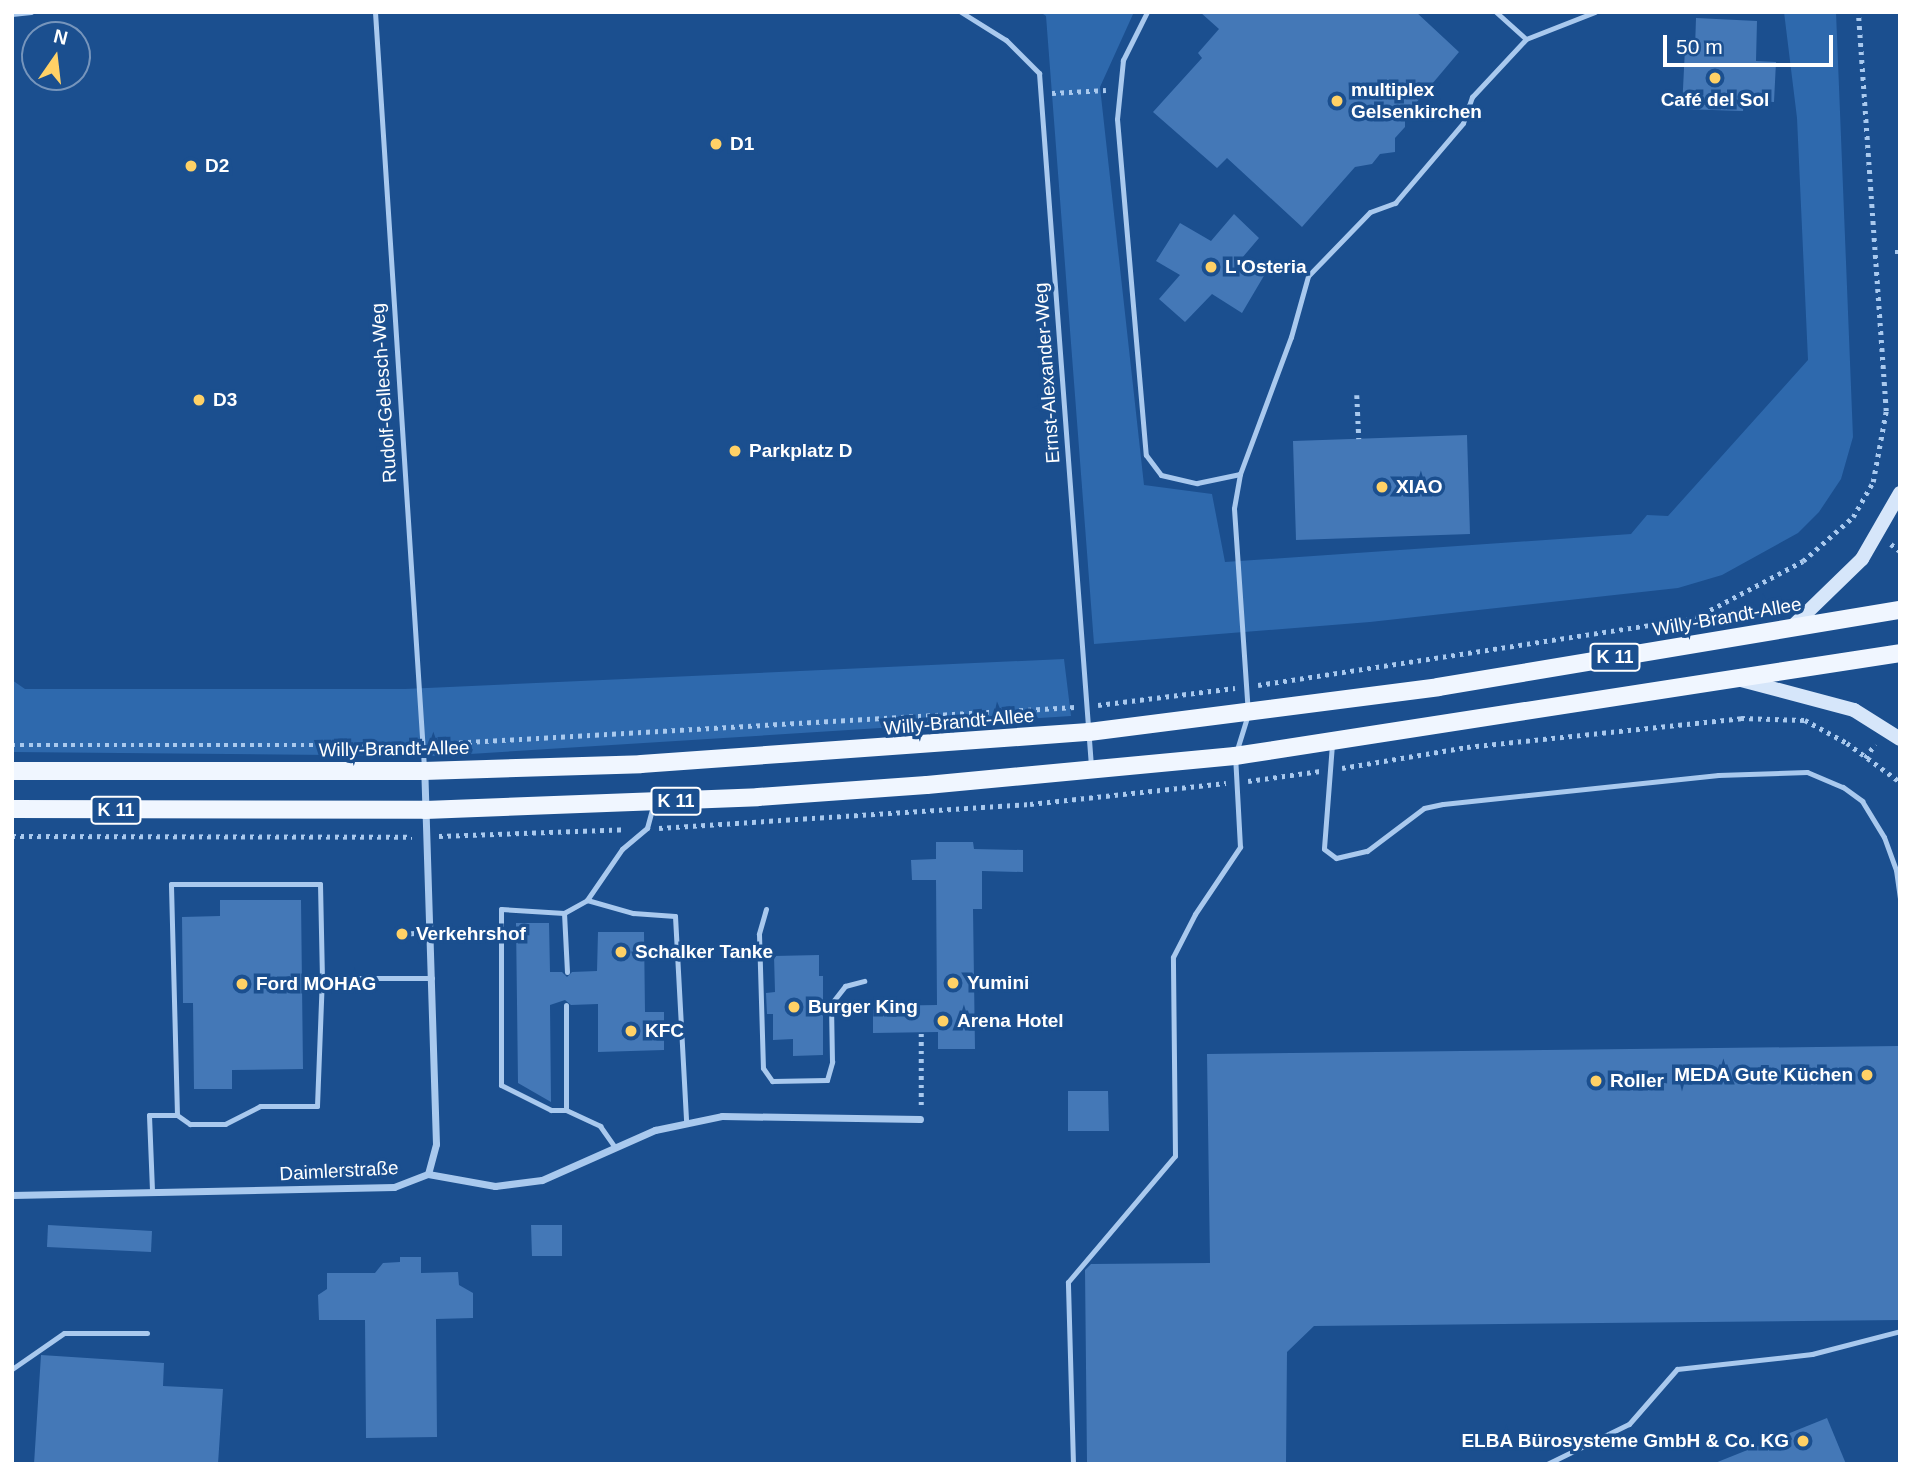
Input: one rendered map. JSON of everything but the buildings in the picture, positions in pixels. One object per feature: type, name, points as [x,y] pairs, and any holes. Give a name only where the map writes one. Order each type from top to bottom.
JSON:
[{"type":"main road","points":[[1792,627],[1862,559],[1900,493]]},
{"type":"main road","name":"Willy-Brandt-Allee","points":[[12,771],[424,771],[808,755],[1089,732],[1248,714],[1900,610]]},
{"type":"main road","name":"K 11","points":[[12,809],[425,810],[653,802],[1091,769],[1236,756],[1741,680],[1900,653]]},
{"type":"main road","points":[[1741,680],[1854,710],[1900,739]]},
{"type":"street","points":[[424,771],[433,978],[436,1144],[429,1174],[495,1185],[542,1180],[614,1146],[686,1121],[722,1116],[920,1119]]},
{"type":"street","name":"Daimlerstraße","points":[[12,1195],[394,1187],[429,1174]]},
{"type":"lane","points":[[12,14],[31,12]]},
{"type":"lane","name":"Rudolf-Gellesch-Weg","points":[[375,12],[424,771]]},
{"type":"lane","name":"Ernst-Alexander-Weg","points":[[961,12],[1006,40],[1039,73],[1091,769]]},
{"type":"lane","points":[[1147,12],[1123,60],[1117,119],[1146,455],[1161,475],[1196,483],[1240,474]]},
{"type":"lane","points":[[1496,12],[1526,39]]},
{"type":"lane","points":[[1073,1464],[1068,1282],[1175,1156],[1173,957],[1195,914],[1240,847],[1236,756],[1248,714],[1234,508],[1240,474],[1291,338],[1308,276],[1370,212],[1395,203],[1463,123],[1472,97],[1526,39],[1595,12]]},
{"type":"lane","points":[[1332,741],[1324,849],[1336,858],[1367,851],[1424,808],[1443,804],[1682,779],[1807,772],[1843,787],[1861,801],[1884,837],[1896,870],[1900,899]]},
{"type":"lane","points":[[614,1146],[600,1126],[566,1110],[551,1110],[501,1085],[501,909],[564,913],[587,900],[622,849],[647,828],[653,802]]},
{"type":"lane","points":[[152,1190],[149,1115],[177,1115],[190,1124],[225,1124],[260,1105],[317,1106],[322,978],[320,884],[171,884],[177,1115]]},
{"type":"lane","points":[[587,900],[633,912],[676,916],[686,1121]]},
{"type":"lane","points":[[766,909],[759,934],[763,1068],[772,1081],[827,1080],[832,1062],[831,1004],[845,986],[864,981]]},
{"type":"lane","points":[[564,913],[567,972]]},
{"type":"lane","points":[[322,978],[433,978]]},
{"type":"lane","points":[[566,1005],[566,1110]]},
{"type":"lane","points":[[1547,1464],[1629,1424],[1677,1369],[1812,1354],[1900,1331]]},
{"type":"lane","points":[[12,1369],[64,1333],[147,1333]]},
{"type":"path","points":[[12,745],[422,745],[1088,706],[1434,662],[1695,618],[1803,561],[1853,517],[1873,482],[1886,411],[1858,12]]},
{"type":"path","points":[[1041,94],[1120,90]]},
{"type":"path","points":[[1357,395],[1359,439]]},
{"type":"path","points":[[1865,758],[1900,782]]},
{"type":"path","points":[[920,1119],[921,1032]]},
{"type":"shaded area","points":[[1040,12],[1134,12],[1100,87],[1144,485],[1212,494],[1225,562],[1631,534],[1647,515],[1668,516],[1808,360],[1797,118],[1784,12],[1836,12],[1853,437],[1841,479],[1819,512],[1798,533],[1722,575],[1678,588],[1370,622],[1094,644],[1046,16]]},
{"type":"shaded area","points":[[1064,659],[1071,716],[438,756],[12,752],[12,680],[25,689],[405,689]]},
{"type":"place","name":"Café del Sol","points":[[1715,78]]},
{"type":"place","name":"multiplex Gelsenkirchen","points":[[1337,101]]},
{"type":"place","name":"D1","points":[[716,144]]},
{"type":"place","name":"D2","points":[[191,166]]},
{"type":"place","name":"L'Osteria","points":[[1211,267]]},
{"type":"place","name":"D3","points":[[199,400]]},
{"type":"place","name":"Parkplatz D","points":[[735,451]]},
{"type":"place","name":"XIAO","points":[[1382,487]]},
{"type":"place","name":"Verkehrshof","points":[[402,934]]},
{"type":"place","name":"Schalker Tanke","points":[[621,952]]},
{"type":"place","name":"Yumini","points":[[953,983]]},
{"type":"place","name":"Ford MOHAG","points":[[242,984]]},
{"type":"place","name":"Burger King","points":[[794,1007]]},
{"type":"place","name":"Arena Hotel","points":[[943,1021]]},
{"type":"place","name":"KFC","points":[[631,1031]]},
{"type":"place","name":"MEDA Gute Küchen","points":[[1867,1075]]},
{"type":"place","name":"Roller","points":[[1596,1081]]},
{"type":"place","name":"ELBA Bürosysteme GmbH & Co. KG","points":[[1803,1441]]}]
